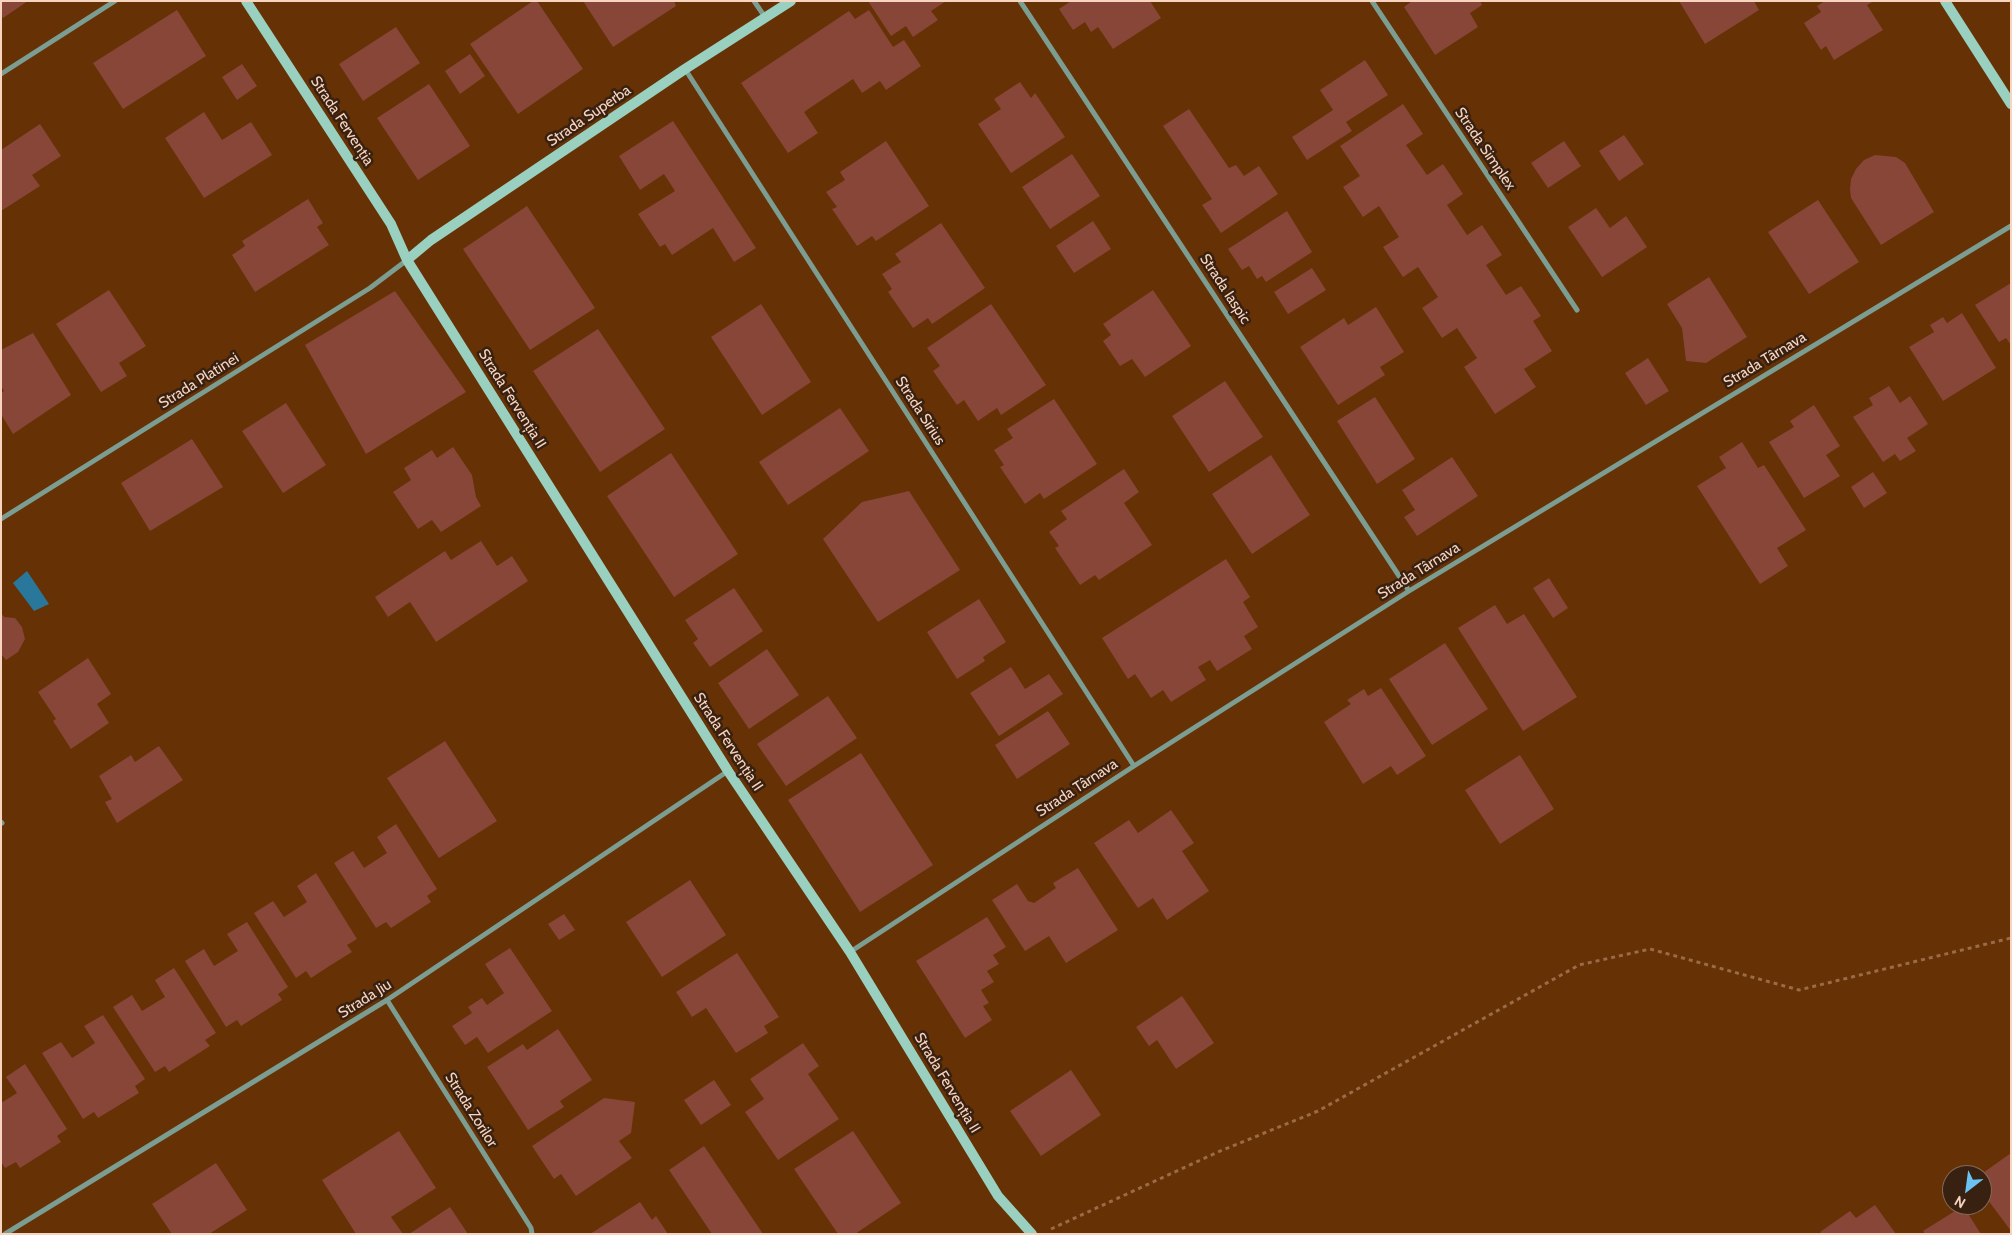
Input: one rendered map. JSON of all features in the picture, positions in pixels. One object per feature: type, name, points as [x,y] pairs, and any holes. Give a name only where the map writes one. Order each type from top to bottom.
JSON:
[{"type":"street","points":[[1,74],[115,1]]},
{"type":"street","name":"Strada Fervenția","points":[[246,1],[391,224],[407,260]]},
{"type":"street","points":[[754,1],[765,18]]},
{"type":"street","name":"Strada Superba","points":[[407,260],[431,240],[685,69],[791,1]]},
{"type":"street","name":"Strada Iaspic","points":[[1020,1],[1409,591]]},
{"type":"street","name":"Strada Simplex","points":[[1372,1],[1577,310]]},
{"type":"street","points":[[1944,1],[2011,104]]},
{"type":"street","name":"Strada Sirius","points":[[685,69],[1134,766]]},
{"type":"street","name":"Strada Târnava","points":[[850,952],[1134,766],[1409,591],[2011,226]]},
{"type":"street","name":"Strada Platinei","points":[[1,519],[370,288],[407,260]]},
{"type":"street","name":"Strada Fervenția II","points":[[407,260],[728,771],[850,952],[998,1196],[1032,1234]]},
{"type":"street","name":"Strada Jiu","points":[[6,1234],[387,1000],[728,771]]},
{"type":"street","name":"Strada Zorilor","points":[[387,1000],[531,1228],[532,1234]]},
{"type":"path","points":[[1050,1230],[1218,1152],[1318,1111],[1578,965],[1650,949],[1798,990],[2011,938]]},
{"type":"water","points":[[27,571],[49,604],[34,611],[13,583]]},
{"type":"building","points":[[1,1],[28,1],[3,18],[1,15]]},
{"type":"building","points":[[533,1],[537,1],[583,69],[518,114],[470,44]]},
{"type":"building","points":[[583,1],[674,1],[676,6],[613,47]]},
{"type":"building","points":[[868,1],[946,1],[931,11],[938,20],[913,37],[906,26],[891,36]]},
{"type":"building","points":[[1071,1],[1150,1],[1161,18],[1113,49],[1098,27],[1091,32],[1085,22],[1073,30],[1059,9]]},
{"type":"building","points":[[1412,1],[1480,1],[1482,5],[1470,13],[1478,27],[1435,55],[1404,7]]},
{"type":"building","points":[[1679,1],[1754,1],[1759,10],[1705,44]]},
{"type":"building","points":[[1825,1],[1874,1],[1867,5],[1883,30],[1834,60],[1826,46],[1821,50],[1804,23],[1821,12],[1817,6]]},
{"type":"building","points":[[177,10],[206,56],[123,109],[93,63]]},
{"type":"building","points":[[869,10],[893,47],[904,40],[921,66],[886,90],[880,81],[862,93],[853,79],[804,112],[818,133],[788,153],[741,83],[849,11],[855,19]]},
{"type":"building","points":[[396,27],[420,63],[363,101],[339,64]]},
{"type":"building","points":[[470,54],[485,76],[460,94],[445,71]]},
{"type":"building","points":[[1365,60],[1388,95],[1346,122],[1352,131],[1307,160],[1292,137],[1333,110],[1320,90]]},
{"type":"building","points":[[242,64],[257,86],[237,100],[222,77]]},
{"type":"building","points":[[1020,82],[1031,98],[1035,93],[1065,137],[1011,173],[978,124],[1001,109],[994,99]]},
{"type":"building","points":[[429,84],[470,146],[418,180],[377,118]]},
{"type":"building","points":[[1403,104],[1423,134],[1406,145],[1427,175],[1443,164],[1463,194],[1447,205],[1467,235],[1482,225],[1502,255],[1486,265],[1506,295],[1521,286],[1541,316],[1533,321],[1552,351],[1524,369],[1536,387],[1495,414],[1464,367],[1477,358],[1457,328],[1442,338],[1422,308],[1438,297],[1418,267],[1403,277],[1383,247],[1399,237],[1379,206],[1363,217],[1343,187],[1360,176],[1340,146]]},
{"type":"building","points":[[1189,109],[1229,168],[1236,165],[1244,176],[1259,166],[1278,194],[1221,233],[1202,205],[1212,199],[1163,126]]},
{"type":"building","points":[[204,112],[222,140],[251,122],[272,155],[204,198],[165,138]]},
{"type":"building","points":[[673,121],[756,248],[734,262],[713,228],[672,255],[665,244],[660,247],[638,214],[675,191],[664,174],[640,190],[619,156]]},
{"type":"building","points":[[40,124],[61,156],[32,175],[40,186],[1,211],[1,150]]},
{"type":"building","points":[[1624,135],[1644,164],[1619,181],[1599,151]]},
{"type":"building","points":[[886,141],[929,206],[876,241],[872,236],[857,246],[832,209],[837,207],[826,192],[845,180],[840,172]]},
{"type":"building","points":[[1564,141],[1581,166],[1548,188],[1531,163]]},
{"type":"building","points":[[1072,154],[1100,196],[1050,229],[1022,187]]},
{"type":"building","points":[[1875,155],[1896,157],[1905,163],[1934,212],[1881,245],[1851,198],[1850,189],[1851,179],[1856,169],[1864,160]]},
{"type":"building","points":[[308,199],[323,223],[317,227],[329,245],[255,292],[232,255],[245,246],[242,241]]},
{"type":"building","points":[[1818,200],[1859,262],[1809,294],[1768,232]]},
{"type":"building","points":[[527,206],[595,308],[530,350],[463,249]]},
{"type":"building","points":[[1596,208],[1610,228],[1626,216],[1647,247],[1602,277],[1568,227]]},
{"type":"building","points":[[1287,211],[1312,252],[1266,282],[1262,276],[1257,279],[1249,266],[1242,270],[1228,249]]},
{"type":"building","points":[[1093,221],[1111,249],[1074,273],[1056,246]]},
{"type":"building","points":[[941,223],[985,288],[932,324],[928,318],[913,328],[888,292],[892,289],[882,274],[901,262],[895,254]]},
{"type":"building","points":[[1312,268],[1326,290],[1288,314],[1274,292]]},
{"type":"building","points":[[1709,277],[1747,337],[1706,363],[1686,361],[1682,328],[1667,304]]},
{"type":"building","points":[[2011,283],[2011,345],[2006,338],[1999,342],[1975,305]]},
{"type":"building","points":[[109,290],[146,346],[119,363],[127,376],[101,392],[56,324]]},
{"type":"building","points":[[1153,290],[1191,346],[1145,377],[1132,359],[1120,366],[1103,341],[1111,335],[1103,324]]},
{"type":"building","points":[[395,291],[466,392],[366,454],[305,345]]},
{"type":"building","points":[[761,304],[811,382],[762,415],[711,337]]},
{"type":"building","points":[[991,304],[1046,385],[1001,415],[997,408],[978,421],[964,400],[957,405],[933,371],[940,366],[927,348]]},
{"type":"building","points":[[1376,307],[1404,352],[1380,367],[1385,375],[1338,405],[1300,347],[1344,318],[1348,325]]},
{"type":"building","points":[[1962,313],[1996,368],[1943,401],[1909,347],[1934,332],[1930,325],[1943,317],[1947,323]]},
{"type":"building","points":[[598,329],[665,429],[600,472],[533,371]]},
{"type":"building","points":[[33,333],[71,395],[13,434],[1,414],[1,393],[4,391],[1,386],[1,350]]},
{"type":"building","points":[[1648,358],[1669,391],[1646,405],[1625,373]]},
{"type":"building","points":[[1225,381],[1263,437],[1209,472],[1172,416]]},
{"type":"building","points":[[1889,386],[1900,403],[1910,396],[1928,424],[1907,438],[1916,451],[1900,461],[1895,454],[1883,462],[1853,417],[1873,405],[1869,398]]},
{"type":"building","points":[[1375,397],[1415,459],[1377,484],[1337,421]]},
{"type":"building","points":[[1054,399],[1097,464],[1044,499],[1040,493],[1025,504],[1000,467],[1004,465],[994,450],[1013,438],[1007,429]]},
{"type":"building","points":[[286,403],[326,465],[283,493],[242,431]]},
{"type":"building","points":[[1814,405],[1840,446],[1826,455],[1840,476],[1804,498],[1769,442],[1794,427],[1790,421]]},
{"type":"building","points":[[840,408],[869,451],[788,505],[759,462]]},
{"type":"building","points":[[192,439],[223,487],[150,531],[121,483]]},
{"type":"building","points":[[1742,442],[1758,468],[1764,465],[1806,530],[1777,548],[1788,566],[1760,584],[1697,486],[1726,468],[1719,457]]},
{"type":"building","points":[[453,447],[472,475],[476,497],[481,506],[441,532],[432,520],[418,529],[393,492],[411,480],[404,468],[432,450],[437,458]]},
{"type":"building","points":[[671,453],[738,554],[674,597],[607,496]]},
{"type":"building","points":[[1271,455],[1310,515],[1252,554],[1212,494]]},
{"type":"building","points":[[1452,457],[1478,496],[1417,536],[1404,517],[1415,510],[1402,490]]},
{"type":"building","points":[[1124,469],[1139,492],[1124,503],[1152,545],[1099,580],[1095,575],[1080,585],[1055,548],[1059,546],[1049,532],[1067,519],[1061,511]]},
{"type":"building","points":[[1873,472],[1887,493],[1864,508],[1851,487]]},
{"type":"building","points":[[909,491],[960,570],[878,622],[823,539],[862,502]]},
{"type":"building","points":[[481,541],[497,566],[512,556],[528,581],[436,642],[410,602],[388,617],[375,597],[445,551],[451,560]]},
{"type":"building","points":[[1226,559],[1250,597],[1243,602],[1258,627],[1244,636],[1252,649],[1217,671],[1210,660],[1198,667],[1206,680],[1171,702],[1163,690],[1151,698],[1135,674],[1128,679],[1102,638]]},
{"type":"building","points":[[1549,578],[1568,608],[1553,618],[1533,588]]},
{"type":"building","points":[[734,588],[763,631],[710,667],[693,643],[698,639],[685,620]]},
{"type":"building","points":[[979,599],[1006,642],[983,657],[985,661],[957,679],[927,632]]},
{"type":"building","points":[[1495,605],[1507,624],[1524,614],[1577,697],[1523,731],[1458,628]]},
{"type":"building","points":[[1,613],[4,617],[15,618],[22,627],[25,639],[18,652],[6,660],[1,654]]},
{"type":"building","points":[[1445,643],[1488,709],[1432,745],[1389,679]]},
{"type":"building","points":[[767,649],[799,695],[749,729],[718,683]]},
{"type":"building","points":[[88,658],[111,694],[97,704],[109,723],[71,749],[53,721],[56,719],[38,692]]},
{"type":"building","points":[[1011,667],[1025,689],[1049,674],[1063,694],[999,736],[970,693]]},
{"type":"building","points":[[1381,688],[1426,756],[1397,775],[1391,766],[1363,784],[1324,722],[1351,704],[1347,700],[1364,689],[1368,696]]},
{"type":"building","points":[[828,696],[857,738],[786,786],[757,744]]},
{"type":"building","points":[[1048,711],[1070,744],[1017,779],[995,745]]},
{"type":"building","points":[[445,741],[497,821],[439,858],[387,778]]},
{"type":"building","points":[[159,746],[183,780],[117,823],[105,802],[112,799],[99,776],[131,755],[135,762]]},
{"type":"building","points":[[861,753],[933,865],[860,912],[788,800]]},
{"type":"building","points":[[1520,755],[1554,809],[1500,844],[1465,790]]},
{"type":"building","points":[[1171,810],[1194,843],[1182,851],[1209,891],[1167,920],[1153,898],[1138,908],[1094,843],[1129,820],[1138,833]]},
{"type":"building","points":[[396,824],[437,889],[427,896],[431,902],[391,928],[386,922],[376,928],[334,863],[353,851],[364,868],[387,853],[377,837]]},
{"type":"building","points":[[1078,868],[1118,930],[1066,963],[1049,936],[1025,951],[992,900],[1017,884],[1028,901],[1034,903],[1056,888],[1053,883]]},
{"type":"building","points":[[316,873],[357,939],[347,945],[352,952],[311,978],[306,971],[296,978],[254,913],[273,901],[284,917],[307,902],[297,886]]},
{"type":"building","points":[[690,880],[726,935],[662,977],[626,922]]},
{"type":"building","points":[[564,914],[575,930],[559,940],[548,924]]},
{"type":"building","points":[[987,917],[1006,947],[993,955],[999,964],[987,971],[994,982],[981,990],[989,1003],[983,1006],[992,1020],[965,1038],[916,961]]},
{"type":"building","points":[[247,922],[288,987],[278,994],[282,1000],[241,1026],[237,1020],[226,1027],[185,961],[204,949],[214,966],[238,951],[227,934]]},
{"type":"building","points":[[510,948],[552,1011],[488,1053],[477,1037],[465,1045],[452,1026],[472,1013],[468,1007],[482,998],[487,1005],[504,993],[485,964]]},
{"type":"building","points":[[737,953],[779,1017],[764,1026],[768,1033],[736,1053],[706,1008],[692,1017],[676,992]]},
{"type":"building","points":[[174,968],[216,1033],[205,1040],[210,1046],[169,1072],[165,1066],[155,1072],[113,1007],[132,995],[142,1011],[165,997],[155,980]]},
{"type":"building","points":[[1182,996],[1214,1043],[1176,1069],[1157,1040],[1149,1046],[1136,1027]]},
{"type":"building","points":[[103,1015],[145,1079],[135,1086],[139,1093],[98,1118],[94,1112],[83,1119],[42,1053],[61,1042],[72,1058],[95,1043],[84,1026]]},
{"type":"building","points":[[558,1029],[592,1080],[560,1101],[564,1107],[528,1130],[487,1067],[523,1044],[527,1050]]},
{"type":"building","points":[[803,1043],[819,1066],[808,1074],[839,1119],[778,1160],[745,1112],[764,1099],[750,1079]]},
{"type":"building","points":[[25,1064],[67,1129],[57,1136],[61,1142],[20,1168],[16,1162],[5,1168],[1,1162],[1,1103],[17,1093],[6,1077]]},
{"type":"building","points":[[1071,1070],[1101,1115],[1041,1156],[1010,1111]]},
{"type":"building","points":[[714,1080],[731,1105],[701,1125],[684,1100]]},
{"type":"building","points":[[604,1098],[635,1102],[631,1133],[619,1141],[632,1158],[576,1196],[561,1174],[554,1179],[532,1146]]},
{"type":"building","points":[[399,1131],[436,1188],[391,1217],[403,1234],[356,1234],[322,1180]]},
{"type":"building","points":[[853,1131],[901,1203],[855,1234],[838,1234],[794,1169]]},
{"type":"building","points":[[704,1146],[763,1234],[712,1234],[669,1170]]},
{"type":"building","points":[[2011,1153],[2011,1231],[1992,1205],[1992,1166]]},
{"type":"building","points":[[216,1163],[247,1210],[209,1234],[172,1234],[152,1204]]},
{"type":"building","points":[[640,1202],[652,1220],[656,1216],[668,1234],[590,1234]]},
{"type":"building","points":[[1875,1205],[1896,1234],[1822,1234],[1820,1232],[1850,1211],[1856,1218]]},
{"type":"building","points":[[450,1207],[468,1234],[409,1234]]},
{"type":"building","points":[[1949,1215],[1969,1215],[1981,1234],[1925,1234],[1923,1231]]}]
